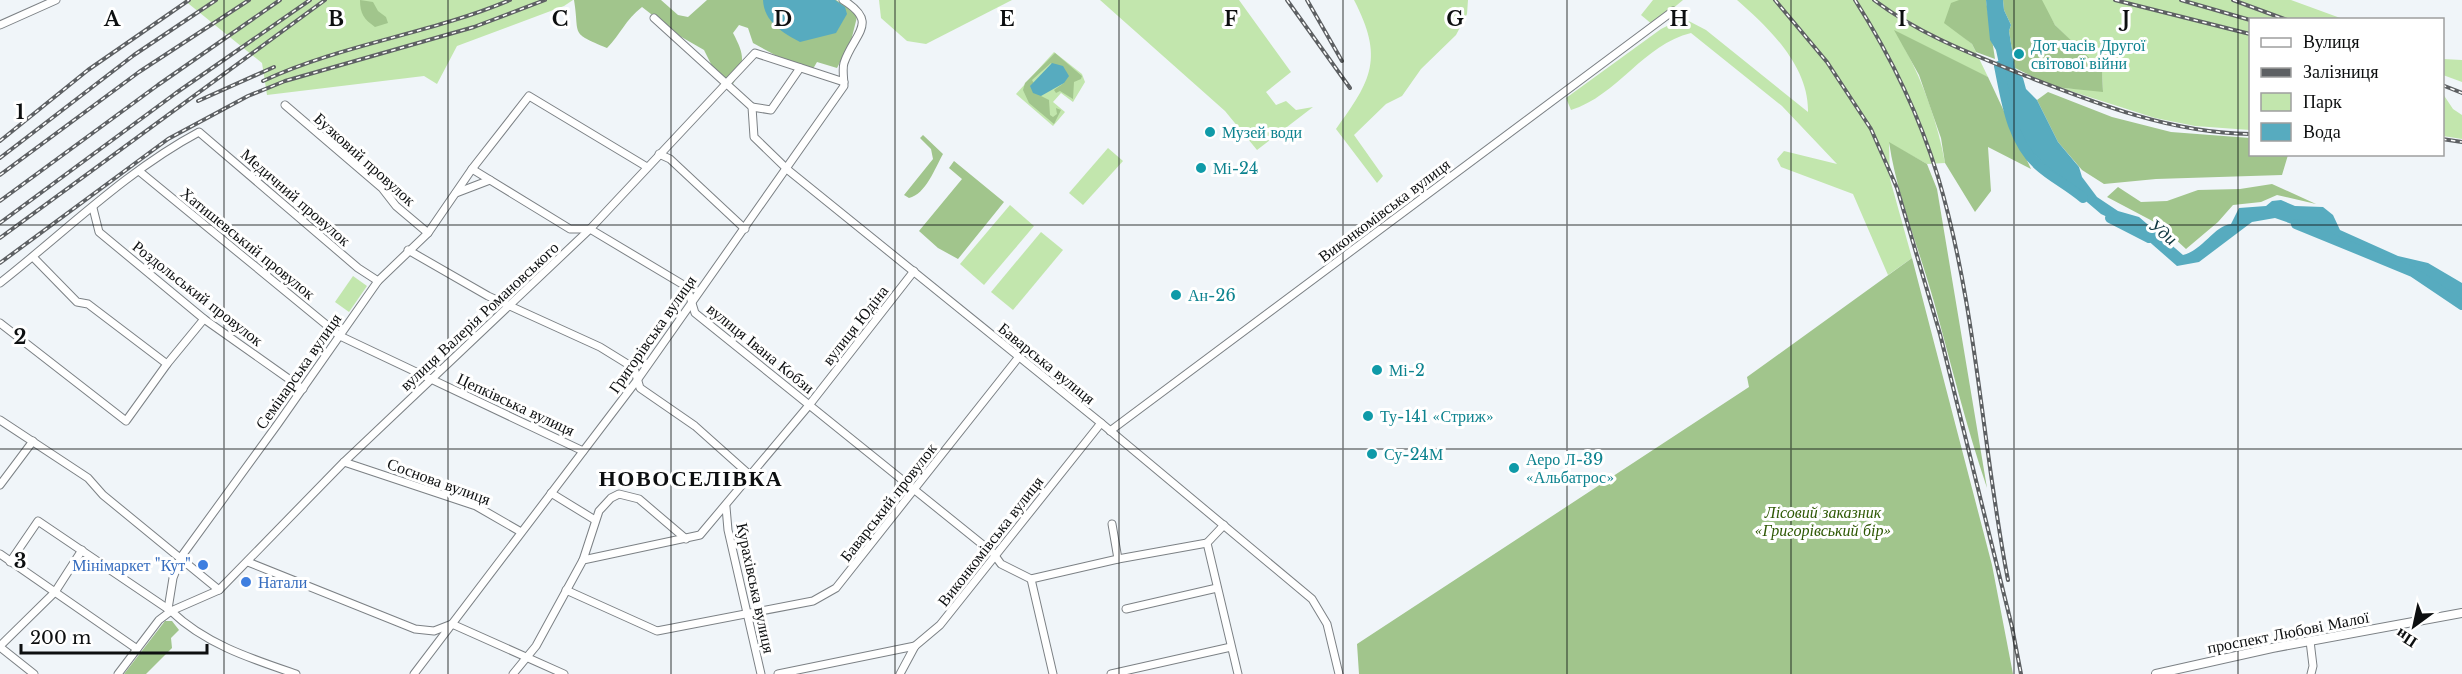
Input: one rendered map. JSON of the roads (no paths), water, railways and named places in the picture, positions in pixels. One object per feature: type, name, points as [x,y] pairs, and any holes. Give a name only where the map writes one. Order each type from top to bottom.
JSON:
[{"type":"main road","name":"проспект Любові Малої","points":[[2156,674],[2310,641],[2462,613]]},
{"type":"street","points":[[0,25],[56,0]]},
{"type":"street","name":"Григорівська вулиця","points":[[414,674],[638,379],[788,170],[844,86],[843,64],[864,25],[863,17],[857,9],[843,0]]},
{"type":"street","name":"Виконкомівська вулиця","points":[[1110,431],[1673,10]]},
{"type":"street","points":[[654,18],[752,107],[771,110],[800,68]]},
{"type":"street","name":"вулиця Валерія Романовського","points":[[170,610],[219,590],[344,462],[590,229],[755,53],[844,82]]},
{"type":"street","name":"Семінарська вулиця","points":[[170,610],[173,578],[181,557],[303,389],[378,280],[428,233],[472,169],[529,96],[647,167]]},
{"type":"street","name":"Бузковий провулок","points":[[285,105],[382,188],[396,206],[428,233]]},
{"type":"street","name":"Баварська вулиця","points":[[752,107],[754,137],[788,170],[1101,423],[1312,598],[1328,624],[1339,674]]},
{"type":"street","name":"Медичний провулок","points":[[139,171],[171,147],[199,132],[358,268],[378,280]]},
{"type":"street","points":[[659,154],[670,159],[745,229]]},
{"type":"street","name":"вулиця Івана Кобзи","points":[[472,169],[570,229],[590,229],[687,287],[695,313],[995,556],[1009,570],[1031,579]]},
{"type":"street","points":[[0,283],[139,171]]},
{"type":"street","name":"Хатишевський провулок","points":[[139,171],[340,336]]},
{"type":"street","points":[[454,194],[490,180]]},
{"type":"street","name":"Роздольський провулок","points":[[93,208],[99,232],[204,319],[303,389]]},
{"type":"street","points":[[408,250],[509,306],[600,347],[634,368],[640,388],[695,426],[751,476]]},
{"type":"street","points":[[33,257],[77,302],[88,304],[167,364]]},
{"type":"street","name":"вулиця Юдіна","points":[[686,539],[700,535],[726,507],[810,405],[914,271]]},
{"type":"street","points":[[0,323],[126,421],[167,364],[204,319]]},
{"type":"street","name":"Цепківська вулиця","points":[[340,336],[583,451]]},
{"type":"street","name":"Баварський провулок","points":[[566,590],[657,631],[813,601],[827,596],[836,588],[914,491],[1018,358]]},
{"type":"street","points":[[0,420],[88,478],[103,495],[219,590]]},
{"type":"street","name":"Виконкомівська вулиця","points":[[900,674],[915,646],[940,625],[1101,423]]},
{"type":"street","points":[[0,485],[33,441]]},
{"type":"street","name":"Соснова вулиця","points":[[344,462],[476,506],[521,532]]},
{"type":"street","points":[[551,493],[596,520]]},
{"type":"street","points":[[513,674],[526,659],[583,560],[593,537],[596,520],[605,504],[619,494],[639,499],[686,539]]},
{"type":"street","name":"Курахівська вулиця","points":[[726,507],[728,530],[761,674]]},
{"type":"street","points":[[10,562],[38,521],[170,610],[189,627],[251,658],[296,674]]},
{"type":"street","points":[[1112,524],[1118,559]]},
{"type":"street","points":[[1053,674],[1031,579],[1118,559],[1207,543],[1224,525]]},
{"type":"street","points":[[583,560],[686,539]]},
{"type":"street","points":[[1207,543],[1238,674]]},
{"type":"street","points":[[34,674],[0,646],[55,592],[82,550]]},
{"type":"street","points":[[0,555],[137,649]]},
{"type":"street","points":[[248,562],[414,629],[434,631],[452,624],[564,674]]},
{"type":"street","points":[[1126,609],[1217,588]]},
{"type":"street","points":[[118,674],[159,620],[170,610]]},
{"type":"street","points":[[2310,641],[2313,666],[2311,674]]},
{"type":"street","points":[[778,674],[915,646]]},
{"type":"street","points":[[1111,674],[1232,646]]},
{"type":"street","points":[[1154,664],[1157,674]]},
{"type":"water","points":[[763,0],[835,0],[845,7],[847,14],[836,33],[800,42],[781,31],[771,21],[764,8]]},
{"type":"water","points":[[1986,0],[2003,0],[2004,10],[2011,25],[2009,31],[2015,68],[2023,78],[2026,89],[2037,100],[2058,142],[2079,167],[2082,177],[2097,197],[2118,211],[2139,217],[2183,255],[2196,249],[2225,225],[2231,224],[2239,208],[2266,206],[2272,201],[2281,200],[2295,206],[2323,207],[2333,215],[2340,230],[2398,256],[2428,263],[2462,283],[2462,305],[2425,278],[2391,259],[2275,218],[2252,222],[2199,262],[2177,266],[2137,231],[2101,214],[2047,168],[2020,140],[2006,110],[2005,92],[1996,50],[1990,40]]},
{"type":"water","points":[[1052,63],[1063,66],[1069,76],[1064,83],[1041,96],[1033,93],[1030,86]]},
{"type":"waterway","name":"Уди","points":[[1999,66],[2011,119],[2021,144],[2038,165],[2083,198]]},
{"type":"waterway","name":"Уди","points":[[2110,218],[2149,238]]},
{"type":"waterway","name":"Уди","points":[[2296,224],[2413,272],[2462,305]]},
{"type":"railway","points":[[0,141],[88,70],[189,0]]},
{"type":"railway","points":[[0,158],[134,55],[216,0]]},
{"type":"railway","points":[[0,175],[139,72],[249,0]]},
{"type":"railway","points":[[0,201],[158,85],[280,0]]},
{"type":"railway","points":[[0,223],[176,93],[310,0]]},
{"type":"railway","points":[[0,238],[325,0]]},
{"type":"railway","points":[[263,81],[293,68],[449,22],[510,0]]},
{"type":"railway","points":[[0,263],[168,139],[248,96],[285,81],[474,27],[545,0]]},
{"type":"railway","points":[[1287,0],[1350,88]]},
{"type":"railway","points":[[1307,0],[1342,61]]},
{"type":"railway","points":[[1775,0],[1827,62],[1871,129],[1897,188],[1940,334],[2012,627],[2021,674]]},
{"type":"railway","points":[[1855,0],[1892,64],[1913,108],[1938,177],[1951,226],[1962,277],[2008,580]]},
{"type":"railway","points":[[1874,0],[1909,23],[1945,42],[2077,95],[2133,115],[2162,122],[2220,132],[2249,134]]},
{"type":"railway","points":[[2115,0],[2249,34]]},
{"type":"railway","points":[[2181,0],[2249,20]]},
{"type":"railway","points":[[2233,0],[2282,18]]},
{"type":"railway","points":[[198,101],[274,67]]},
{"type":"railway","points":[[2444,86],[2462,93]]},
{"type":"railway","points":[[2444,139],[2462,142]]},
{"type":"place","name":"Дот часів Другої світової війни","points":[[2019,54]]},
{"type":"place","name":"Музей води","points":[[1210,132]]},
{"type":"place","name":"Мі-24","points":[[1201,168]]},
{"type":"place","name":"Ан-26","points":[[1176,295]]},
{"type":"place","name":"Мі-2","points":[[1377,370]]},
{"type":"place","name":"Ту-141 «Стриж»","points":[[1368,416]]},
{"type":"place","name":"Су-24М","points":[[1372,454]]},
{"type":"place","name":"Аеро Л-39 «Альбатрос»","points":[[1514,468]]},
{"type":"place","name":"Мінімаркет \"Кут\"","points":[[203,565]]},
{"type":"place","name":"Натали","points":[[246,582]]},
{"type":"district","name":"НОВОСЕЛІВКА","points":[[691,478]]},
{"type":"park label","name":"Лісовий заказник «Григорівський бір»","points":[[1823,521]]}]
